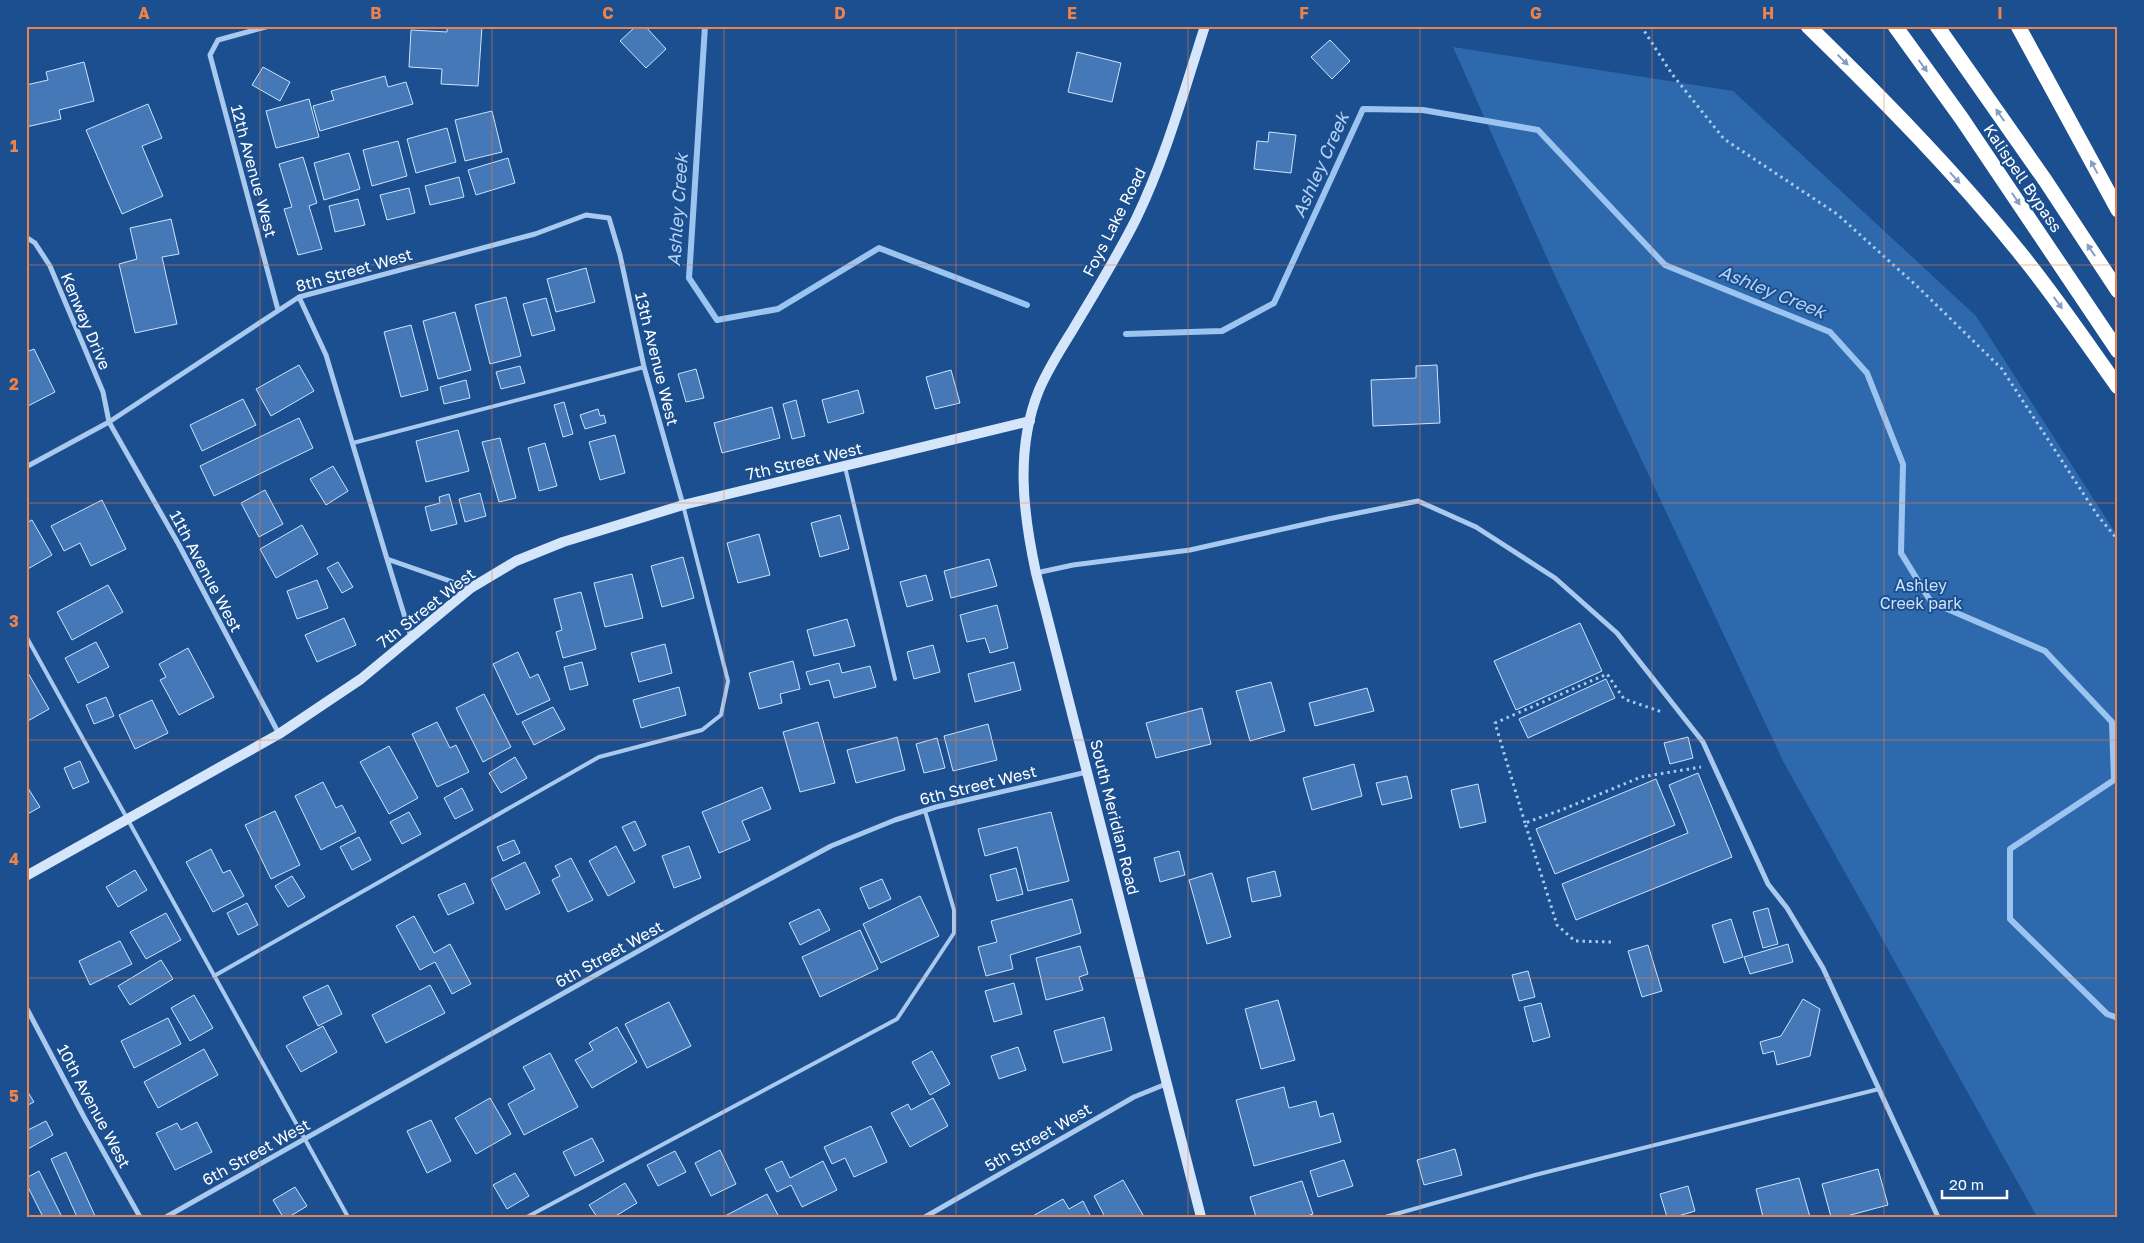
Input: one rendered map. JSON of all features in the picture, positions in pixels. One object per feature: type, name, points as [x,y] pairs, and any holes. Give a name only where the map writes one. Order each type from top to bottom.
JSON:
[{"type":"highway","points":[[1808,26],[1870,87],[2006,237],[2049,290],[2118,387]]},
{"type":"highway","name":"Kalispell Bypass","points":[[1895,26],[1992,163],[2118,352]]},
{"type":"highway","name":"Kalispell Bypass","points":[[1937,26],[2045,180],[2118,291]]},
{"type":"highway","points":[[2018,26],[2118,210]]},
{"type":"street","name":"12th Avenue West","points":[[269,26],[218,40],[210,55],[278,310]]},
{"type":"street","name":"Foys Lake Road","points":[[1030,421],[1046,376],[1121,249],[1140,210],[1166,146],[1205,26]]},
{"type":"street","name":"8th Street West","points":[[26,467],[109,422],[299,297],[535,234],[586,215],[609,218]]},
{"type":"street","name":"13th Avenue West","points":[[609,218],[620,255],[644,367],[683,505]]},
{"type":"street","name":"Kenway Drive","points":[[26,237],[35,243],[50,266],[103,392],[109,422]]},
{"type":"street","points":[[299,297],[326,355],[411,637]]},
{"type":"street","name":"7th Street West","points":[[26,876],[278,734],[361,678],[471,588],[516,561],[563,542],[683,505],[1030,421]]},
{"type":"street","name":"South Meridian Road","points":[[1030,421],[1025,451],[1024,510],[1036,573],[1201,1217]]},
{"type":"street","name":"11th Avenue West","points":[[109,422],[179,545],[278,734]]},
{"type":"street","points":[[1036,573],[1073,565],[1190,550],[1418,501],[1476,527],[1555,578],[1617,633],[1703,742],[1768,884],[1787,908],[1823,968],[1938,1217]]},
{"type":"street","points":[[387,559],[471,588]]},
{"type":"street","name":"6th Street West","points":[[166,1217],[697,918],[831,846],[895,820],[925,811],[1088,772]]},
{"type":"street","name":"10th Avenue West","points":[[26,1006],[84,1117],[140,1217]]},
{"type":"street","name":"5th Street West","points":[[925,1217],[1134,1097],[1166,1084]]},
{"type":"lane","points":[[352,443],[644,367]]},
{"type":"lane","points":[[845,467],[895,679]]},
{"type":"lane","points":[[214,976],[599,757],[702,730],[721,715],[728,681],[683,505]]},
{"type":"lane","points":[[26,636],[348,1217]]},
{"type":"lane","points":[[527,1217],[898,1018],[954,933],[954,910],[925,811]]},
{"type":"lane","points":[[1385,1217],[1545,1173],[1878,1089]]},
{"type":"path","points":[[1641,26],[1672,74],[1724,139],[1837,214],[1919,288],[2002,369],[2098,516],[2118,540]]},
{"type":"path","points":[[1611,942],[1575,941],[1557,925],[1495,723],[1607,674],[1624,699],[1663,712],[1679,712]]},
{"type":"path","points":[[1525,823],[1564,810],[1641,777],[1713,765]]},
{"type":"green space","name":"Ashley Creek park","points":[[1453,47],[1733,91],[1976,316],[2118,537],[2118,1217],[2037,1217],[1783,761],[1551,267]]},
{"type":"building","points":[[447,26],[482,26],[478,86],[441,84],[442,69],[409,67],[411,30],[447,32]]},
{"type":"building","points":[[636,26],[645,26],[666,49],[646,68],[620,41]]},
{"type":"building","points":[[1330,40],[1350,61],[1332,79],[1311,57]]},
{"type":"building","points":[[1077,52],[1121,63],[1112,102],[1068,92]]},
{"type":"building","points":[[84,62],[94,101],[59,110],[61,119],[26,127],[26,85],[48,80],[46,72]]},
{"type":"building","points":[[263,67],[290,82],[280,101],[252,85]]},
{"type":"building","points":[[385,76],[388,87],[406,82],[413,104],[320,131],[313,106],[334,100],[331,91]]},
{"type":"building","points":[[309,99],[319,137],[276,148],[266,111]]},
{"type":"building","points":[[148,104],[162,138],[142,146],[163,196],[122,214],[86,130]]},
{"type":"building","points":[[492,111],[502,152],[465,161],[455,120]]},
{"type":"building","points":[[447,128],[456,162],[416,173],[407,139]]},
{"type":"building","points":[[1269,132],[1296,135],[1291,173],[1254,169],[1257,141],[1268,142]]},
{"type":"building","points":[[398,141],[407,176],[372,186],[363,150]]},
{"type":"building","points":[[349,153],[360,189],[324,200],[314,163]]},
{"type":"building","points":[[303,157],[317,203],[309,206],[322,249],[298,255],[284,209],[292,207],[279,164]]},
{"type":"building","points":[[508,158],[515,183],[476,195],[468,170]]},
{"type":"building","points":[[459,177],[464,197],[430,205],[425,186]]},
{"type":"building","points":[[409,188],[415,213],[387,220],[380,195]]},
{"type":"building","points":[[358,199],[365,225],[335,232],[329,206]]},
{"type":"building","points":[[171,219],[179,254],[162,257],[177,324],[135,333],[119,264],[137,259],[130,228]]},
{"type":"building","points":[[586,268],[595,302],[556,312],[547,279]]},
{"type":"building","points":[[506,297],[521,356],[490,364],[475,305]]},
{"type":"building","points":[[546,298],[555,330],[532,336],[523,304]]},
{"type":"building","points":[[455,312],[471,370],[438,379],[423,321]]},
{"type":"building","points":[[411,325],[428,390],[401,397],[384,332]]},
{"type":"building","points":[[34,349],[55,392],[26,407],[26,352]]},
{"type":"building","points":[[299,365],[314,391],[271,416],[256,389]]},
{"type":"building","points":[[1437,365],[1440,423],[1373,426],[1371,380],[1416,378],[1416,366]]},
{"type":"building","points":[[520,366],[525,383],[501,389],[496,372]]},
{"type":"building","points":[[696,369],[704,398],[686,402],[678,374]]},
{"type":"building","points":[[951,370],[960,403],[935,409],[926,377]]},
{"type":"building","points":[[466,380],[470,398],[444,404],[440,387]]},
{"type":"building","points":[[858,390],[864,413],[828,423],[822,400]]},
{"type":"building","points":[[243,399],[256,425],[202,451],[190,425]]},
{"type":"building","points":[[796,400],[805,436],[792,439],[783,404]]},
{"type":"building","points":[[564,402],[573,434],[563,437],[554,405]]},
{"type":"building","points":[[772,407],[780,438],[722,453],[714,423]]},
{"type":"building","points":[[598,409],[600,416],[604,415],[606,423],[585,429],[580,415]]},
{"type":"building","points":[[299,418],[313,448],[214,496],[200,466]]},
{"type":"building","points":[[458,430],[469,471],[426,482],[416,441]]},
{"type":"building","points":[[615,435],[625,473],[600,480],[589,442]]},
{"type":"building","points":[[500,438],[516,498],[499,502],[482,442]]},
{"type":"building","points":[[545,443],[557,486],[539,491],[528,448]]},
{"type":"building","points":[[333,466],[348,491],[326,505],[310,479]]},
{"type":"building","points":[[265,490],[283,524],[259,537],[241,503]]},
{"type":"building","points":[[480,493],[486,516],[465,522],[459,499]]},
{"type":"building","points":[[449,494],[457,524],[431,531],[425,507],[440,503],[439,497]]},
{"type":"building","points":[[102,500],[126,549],[91,566],[80,543],[64,551],[51,526]]},
{"type":"building","points":[[840,515],[849,549],[820,557],[811,523]]},
{"type":"building","points":[[32,520],[52,555],[26,570],[26,523]]},
{"type":"building","points":[[302,525],[318,554],[276,578],[260,549]]},
{"type":"building","points":[[759,534],[770,575],[738,583],[727,543]]},
{"type":"building","points":[[683,557],[694,598],[662,607],[651,566]]},
{"type":"building","points":[[989,559],[997,586],[951,598],[944,571]]},
{"type":"building","points":[[338,562],[353,587],[342,593],[327,568]]},
{"type":"building","points":[[632,574],[643,618],[605,627],[594,583]]},
{"type":"building","points":[[926,575],[933,600],[907,607],[900,582]]},
{"type":"building","points":[[317,580],[328,608],[297,619],[287,591]]},
{"type":"building","points":[[108,585],[123,612],[72,640],[57,612]]},
{"type":"building","points":[[581,592],[596,649],[563,658],[556,632],[562,630],[554,599]]},
{"type":"building","points":[[997,605],[1008,648],[990,653],[985,638],[967,642],[960,615]]},
{"type":"building","points":[[344,618],[356,645],[317,662],[305,635]]},
{"type":"building","points":[[847,619],[855,646],[814,656],[807,630]]},
{"type":"building","points":[[1580,623],[1602,671],[1516,710],[1494,661]]},
{"type":"building","points":[[96,642],[109,667],[78,683],[65,658]]},
{"type":"building","points":[[665,644],[672,673],[639,682],[631,653]]},
{"type":"building","points":[[933,645],[940,672],[914,679],[907,652]]},
{"type":"building","points":[[188,648],[214,697],[179,715],[160,680],[166,677],[159,664]]},
{"type":"building","points":[[518,652],[530,678],[538,674],[550,700],[517,715],[493,664]]},
{"type":"building","points":[[793,661],[800,689],[780,694],[782,703],[759,709],[749,673]]},
{"type":"building","points":[[582,662],[588,685],[570,690],[564,667]]},
{"type":"building","points":[[1014,662],[1021,690],[975,702],[968,674]]},
{"type":"building","points":[[839,663],[842,673],[870,666],[876,687],[834,698],[829,680],[810,685],[806,672]]},
{"type":"building","points":[[28,673],[49,709],[26,722],[26,674]]},
{"type":"building","points":[[1606,679],[1615,698],[1528,738],[1519,719]]},
{"type":"building","points":[[1271,682],[1285,731],[1250,741],[1236,691]]},
{"type":"building","points":[[679,687],[686,715],[641,728],[633,700]]},
{"type":"building","points":[[1367,688],[1374,711],[1315,726],[1309,703]]},
{"type":"building","points":[[484,694],[511,747],[483,762],[456,708]]},
{"type":"building","points":[[106,697],[114,716],[94,724],[86,705]]},
{"type":"building","points":[[152,700],[168,733],[135,749],[119,715]]},
{"type":"building","points":[[553,707],[565,729],[534,745],[522,722]]},
{"type":"building","points":[[1202,708],[1211,744],[1156,758],[1146,723]]},
{"type":"building","points":[[437,722],[450,748],[456,745],[469,772],[437,787],[412,734]]},
{"type":"building","points":[[818,722],[835,783],[800,792],[783,732]]},
{"type":"building","points":[[988,724],[997,760],[953,771],[944,736]]},
{"type":"building","points":[[897,737],[905,770],[856,783],[847,750]]},
{"type":"building","points":[[1688,737],[1693,758],[1670,764],[1664,743]]},
{"type":"building","points":[[937,738],[945,768],[924,773],[916,744]]},
{"type":"building","points":[[389,746],[418,798],[389,814],[360,762]]},
{"type":"building","points":[[515,757],[527,778],[501,793],[489,773]]},
{"type":"building","points":[[80,761],[89,782],[73,789],[64,768]]},
{"type":"building","points":[[1354,764],[1362,796],[1312,810],[1303,778]]},
{"type":"building","points":[[1698,773],[1732,857],[1576,920],[1562,884],[1688,833],[1669,785]]},
{"type":"building","points":[[1407,776],[1412,798],[1382,805],[1376,783]]},
{"type":"building","points":[[1656,779],[1675,825],[1555,874],[1536,829]]},
{"type":"building","points":[[323,782],[336,808],[342,805],[356,832],[321,850],[295,796]]},
{"type":"building","points":[[1478,784],[1486,822],[1460,828],[1451,790]]},
{"type":"building","points":[[26,785],[40,807],[26,815]]},
{"type":"building","points":[[762,787],[771,809],[742,821],[750,840],[719,853],[702,812]]},
{"type":"building","points":[[462,788],[473,810],[455,819],[444,798]]},
{"type":"building","points":[[275,811],[300,865],[271,879],[245,825]]},
{"type":"building","points":[[409,812],[421,834],[402,844],[390,822]]},
{"type":"building","points":[[1051,812],[1069,881],[1028,891],[1017,847],[985,856],[978,829]]},
{"type":"building","points":[[635,821],[646,845],[634,851],[622,827]]},
{"type":"building","points":[[359,837],[371,860],[352,870],[340,847]]},
{"type":"building","points":[[514,840],[520,853],[503,861],[497,847]]},
{"type":"building","points":[[616,846],[635,882],[608,896],[589,861]]},
{"type":"building","points":[[689,846],[701,878],[674,888],[662,856]]},
{"type":"building","points":[[211,849],[223,873],[230,870],[244,896],[213,912],[186,862]]},
{"type":"building","points":[[1179,851],[1185,875],[1160,882],[1154,858]]},
{"type":"building","points":[[571,858],[593,900],[568,912],[552,880],[560,876],[555,866]]},
{"type":"building","points":[[525,862],[540,893],[506,910],[491,879]]},
{"type":"building","points":[[1016,868],[1023,894],[997,901],[990,875]]},
{"type":"building","points":[[135,870],[147,890],[118,907],[106,887]]},
{"type":"building","points":[[1275,871],[1281,896],[1252,902],[1247,878]]},
{"type":"building","points":[[1212,873],[1231,937],[1207,944],[1189,880]]},
{"type":"building","points":[[292,876],[305,897],[288,907],[275,886]]},
{"type":"building","points":[[882,879],[891,899],[869,909],[860,888]]},
{"type":"building","points":[[465,883],[474,903],[448,915],[438,895]]},
{"type":"building","points":[[920,896],[939,936],[881,963],[863,924]]},
{"type":"building","points":[[1072,899],[1081,933],[1010,955],[1013,969],[986,976],[978,947],[997,942],[991,921]]},
{"type":"building","points":[[247,903],[258,925],[238,935],[227,913]]},
{"type":"building","points":[[1768,908],[1778,944],[1763,948],[1753,912]]},
{"type":"building","points":[[819,909],[830,930],[800,945],[789,923]]},
{"type":"building","points":[[166,913],[181,940],[146,959],[130,932]]},
{"type":"building","points":[[414,916],[434,953],[450,944],[471,984],[452,994],[435,962],[420,970],[396,926]]},
{"type":"building","points":[[1731,919],[1743,957],[1724,963],[1712,925]]},
{"type":"building","points":[[860,930],[878,969],[820,997],[802,957]]},
{"type":"building","points":[[120,941],[132,964],[90,985],[79,961]]},
{"type":"building","points":[[1788,944],[1793,962],[1750,974],[1744,957]]},
{"type":"building","points":[[1648,945],[1662,991],[1642,997],[1628,951]]},
{"type":"building","points":[[1080,946],[1088,974],[1079,977],[1083,990],[1046,1000],[1036,958]]},
{"type":"building","points":[[161,960],[173,979],[130,1005],[118,986]]},
{"type":"building","points":[[1528,971],[1535,997],[1519,1001],[1512,975]]},
{"type":"building","points":[[1014,983],[1022,1014],[994,1022],[985,991]]},
{"type":"building","points":[[328,985],[342,1014],[318,1026],[303,997]]},
{"type":"building","points":[[430,985],[445,1013],[386,1043],[372,1015]]},
{"type":"building","points":[[194,995],[213,1028],[190,1041],[171,1008]]},
{"type":"building","points":[[1803,999],[1820,1009],[1810,1056],[1777,1065],[1774,1051],[1763,1054],[1760,1042],[1781,1036]]},
{"type":"building","points":[[1278,1000],[1295,1060],[1261,1069],[1245,1009]]},
{"type":"building","points":[[669,1002],[691,1046],[647,1068],[625,1024]]},
{"type":"building","points":[[1541,1003],[1550,1037],[1533,1042],[1524,1007]]},
{"type":"building","points":[[1104,1017],[1112,1050],[1063,1063],[1054,1031]]},
{"type":"building","points":[[168,1018],[181,1044],[134,1068],[121,1041]]},
{"type":"building","points":[[323,1026],[337,1052],[301,1072],[286,1046]]},
{"type":"building","points":[[617,1027],[637,1062],[592,1088],[575,1060],[593,1050],[589,1043]]},
{"type":"building","points":[[1018,1047],[1026,1070],[999,1079],[991,1056]]},
{"type":"building","points":[[204,1049],[218,1075],[158,1108],[144,1082]]},
{"type":"building","points":[[932,1051],[950,1084],[930,1095],[912,1062]]},
{"type":"building","points":[[550,1053],[578,1107],[524,1135],[508,1104],[535,1089],[523,1067]]},
{"type":"building","points":[[1284,1087],[1289,1108],[1316,1101],[1320,1117],[1333,1113],[1341,1142],[1254,1166],[1236,1100]]},
{"type":"building","points":[[26,1089],[34,1102],[26,1106]]},
{"type":"building","points":[[490,1098],[511,1134],[476,1154],[455,1118]]},
{"type":"building","points":[[933,1098],[948,1126],[910,1147],[891,1113],[908,1104],[911,1110]]},
{"type":"building","points":[[431,1120],[451,1161],[427,1173],[407,1131]]},
{"type":"building","points":[[46,1121],[53,1135],[26,1150],[26,1131]]},
{"type":"building","points":[[197,1122],[212,1152],[175,1170],[156,1133],[177,1123],[181,1130]]},
{"type":"building","points":[[871,1126],[887,1162],[854,1177],[845,1158],[832,1164],[824,1147]]},
{"type":"building","points":[[592,1138],[604,1161],[575,1176],[563,1152]]},
{"type":"building","points":[[1455,1149],[1462,1175],[1424,1185],[1417,1160]]},
{"type":"building","points":[[720,1150],[736,1184],[711,1196],[695,1163]]},
{"type":"building","points":[[675,1151],[686,1172],[658,1186],[647,1165]]},
{"type":"building","points":[[66,1152],[95,1216],[77,1217],[51,1159]]},
{"type":"building","points":[[1344,1160],[1353,1186],[1318,1197],[1310,1171]]},
{"type":"building","points":[[782,1161],[790,1178],[823,1161],[837,1190],[802,1207],[791,1185],[777,1192],[765,1169]]},
{"type":"building","points":[[1878,1169],[1888,1205],[1843,1217],[1831,1217],[1822,1184]]},
{"type":"building","points":[[39,1171],[62,1217],[43,1217],[26,1183],[26,1178]]},
{"type":"building","points":[[515,1173],[529,1196],[507,1209],[493,1185]]},
{"type":"building","points":[[1799,1178],[1810,1217],[1763,1217],[1756,1189]]},
{"type":"building","points":[[1123,1180],[1143,1215],[1139,1217],[1105,1217],[1094,1196]]},
{"type":"building","points":[[1302,1181],[1313,1214],[1304,1217],[1256,1217],[1250,1197]]},
{"type":"building","points":[[625,1183],[637,1203],[614,1217],[597,1217],[589,1205]]},
{"type":"building","points":[[1688,1186],[1695,1211],[1675,1217],[1667,1217],[1660,1194]]},
{"type":"building","points":[[295,1187],[307,1206],[289,1217],[283,1217],[273,1200]]},
{"type":"building","points":[[767,1194],[779,1217],[725,1217],[725,1216]]},
{"type":"building","points":[[1063,1199],[1069,1209],[1083,1201],[1091,1217],[1031,1217]]},
{"type":"waterway","name":"Ashley Creek","points":[[705,26],[689,278],[717,320],[778,309],[879,248],[1027,305]]},
{"type":"waterway","name":"Ashley Creek","points":[[1126,334],[1222,331],[1274,303],[1363,109],[1423,110],[1538,130],[1665,265],[1830,332],[1867,373],[1903,464],[1901,553],[1931,602],[2045,651],[2112,722],[2114,780],[2010,849],[2010,919],[2107,1014],[2118,1018]]}]
